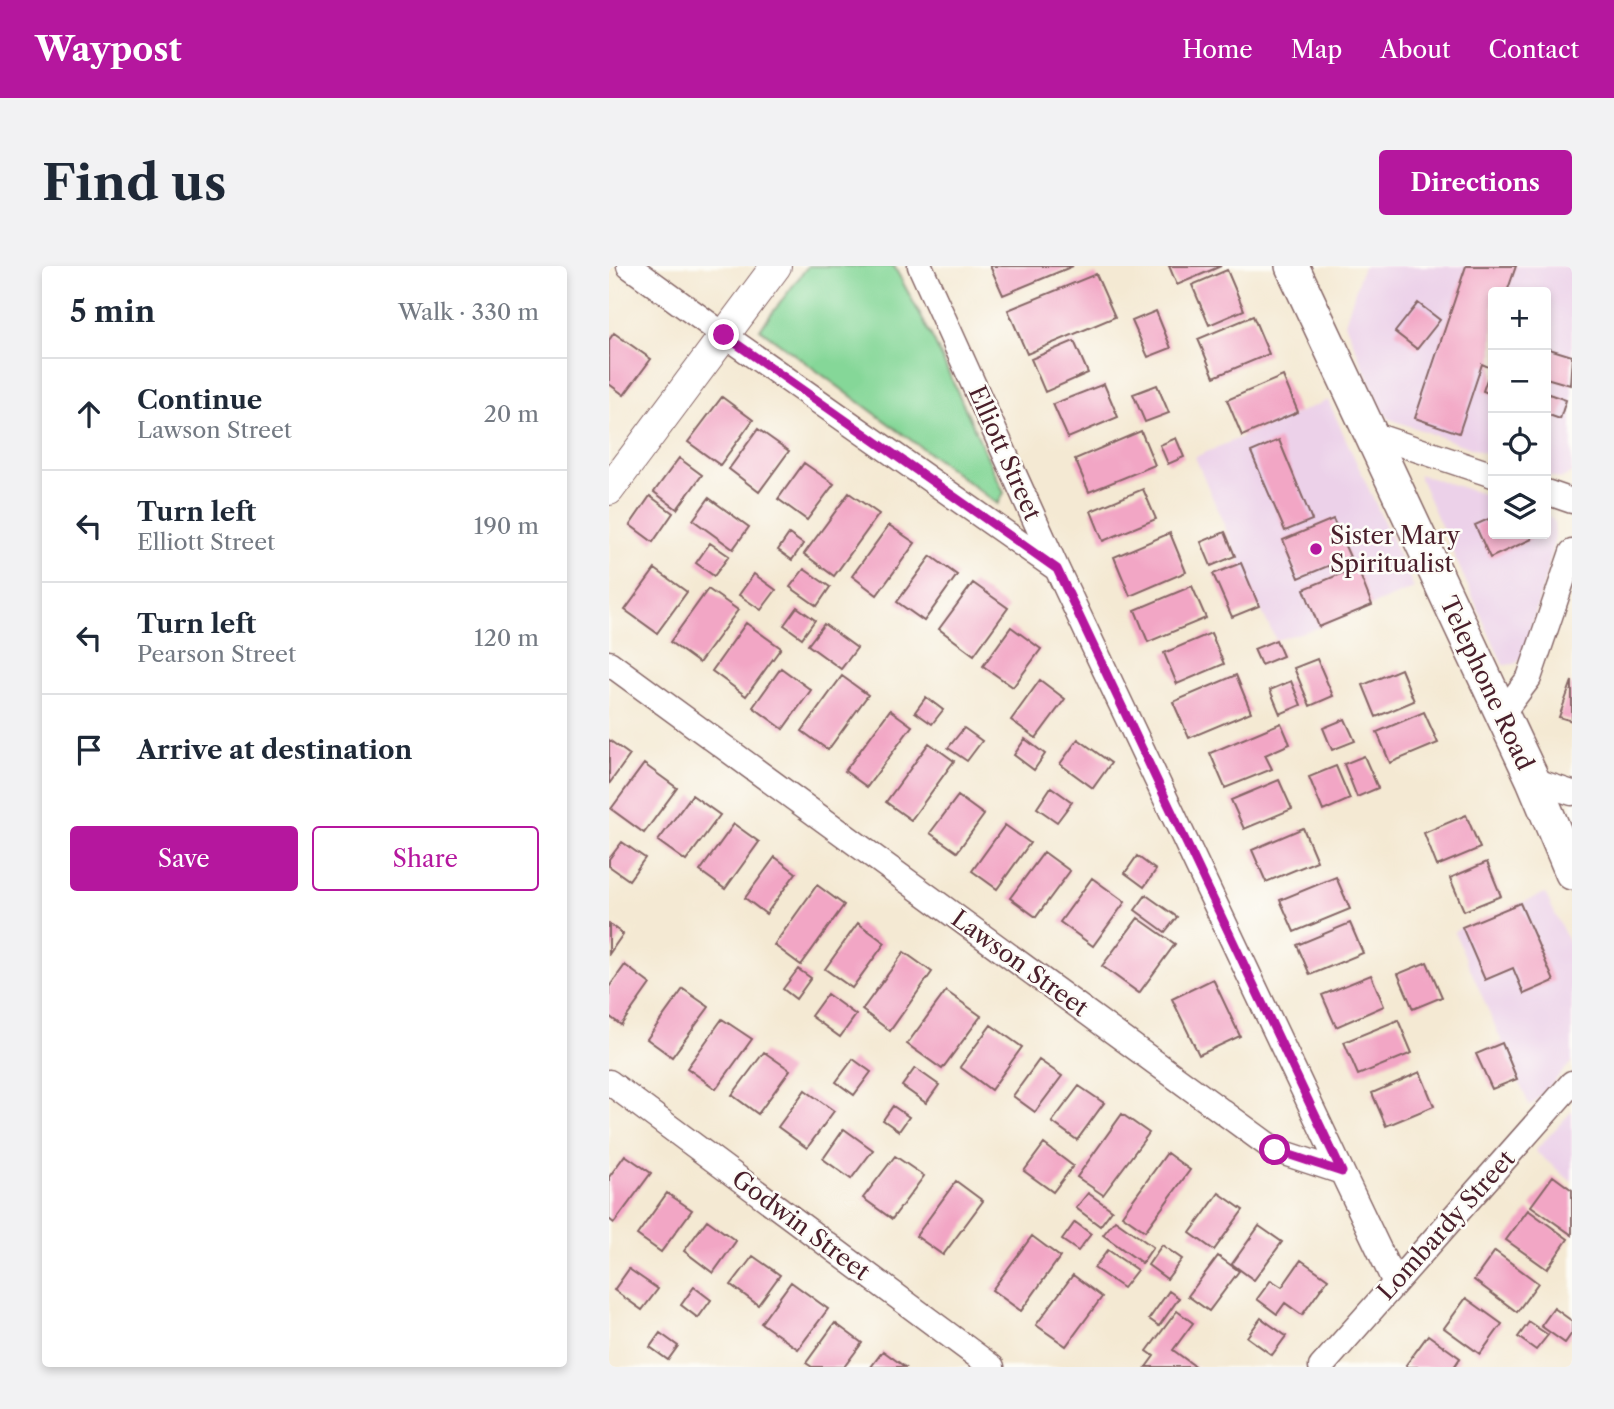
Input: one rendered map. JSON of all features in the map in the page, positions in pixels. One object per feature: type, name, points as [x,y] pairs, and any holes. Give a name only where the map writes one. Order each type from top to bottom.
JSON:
[{"type":"main road","name":"Telephone Road","points":[[1292,266],[1532,780],[1572,873]]},
{"type":"street","points":[[629,266],[1057,569]]},
{"type":"street","points":[[609,490],[776,266]]},
{"type":"street","name":"Elliott Street","points":[[920,266],[1057,569],[1342,1172]]},
{"type":"street","points":[[1368,433],[1488,473]]},
{"type":"street","points":[[1551,494],[1572,501]]},
{"type":"street","points":[[1501,715],[1529,678],[1572,552]]},
{"type":"street","name":"Lawson Street","points":[[609,663],[1275,1150],[1342,1172]]},
{"type":"street","points":[[1532,780],[1572,793]]},
{"type":"street","name":"Godwin Street","points":[[609,1082],[992,1367]]},
{"type":"street","name":"Lombardy Street","points":[[1321,1367],[1572,1083]]},
{"type":"street","points":[[1342,1172],[1395,1283]]},
{"type":"shaded area","points":[[1363,266],[1572,266],[1572,473],[1560,479],[1551,476],[1551,287],[1488,287],[1488,454],[1390,419],[1382,411],[1345,323]]},
{"type":"shaded area","points":[[1328,400],[1414,588],[1320,627],[1276,640],[1195,457]]},
{"type":"shaded area","points":[[1418,474],[1488,495],[1488,539],[1551,539],[1551,518],[1554,521],[1555,536],[1548,568],[1523,657],[1515,664],[1503,665]]},
{"type":"shaded area","points":[[1545,893],[1572,949],[1572,1062],[1530,1107],[1454,931]]},
{"type":"shaded area","points":[[1572,1111],[1572,1182],[1535,1151]]},
{"type":"green space","points":[[808,266],[894,266],[934,341],[1004,493],[998,504],[760,329]]},
{"type":"building","points":[[990,266],[1073,266],[1003,295]]},
{"type":"building","points":[[1169,266],[1221,266],[1177,285]]},
{"type":"building","points":[[1466,266],[1516,266],[1509,287],[1488,287],[1488,367],[1482,364],[1459,433],[1415,418]]},
{"type":"building","points":[[1227,270],[1244,310],[1209,325],[1192,285]]},
{"type":"building","points":[[1096,274],[1115,317],[1027,354],[1008,310]]},
{"type":"building","points":[[1418,303],[1440,320],[1417,349],[1395,332]]},
{"type":"building","points":[[1156,311],[1171,348],[1148,357],[1132,321]]},
{"type":"building","points":[[1253,316],[1269,354],[1214,377],[1198,339]]},
{"type":"building","points":[[614,333],[651,359],[624,395],[609,384],[609,340]]},
{"type":"building","points":[[1074,341],[1088,373],[1045,392],[1031,359]]},
{"type":"building","points":[[1551,350],[1572,356],[1570,385],[1551,379]]},
{"type":"building","points":[[1283,376],[1298,412],[1242,436],[1227,400]]},
{"type":"building","points":[[1488,377],[1488,393],[1483,391]]},
{"type":"building","points":[[1104,384],[1118,417],[1068,438],[1053,404]]},
{"type":"building","points":[[1157,385],[1169,413],[1145,422],[1133,394]]},
{"type":"building","points":[[1551,395],[1566,400],[1560,419],[1551,416]]},
{"type":"building","points":[[722,397],[753,420],[720,465],[688,442]]},
{"type":"building","points":[[758,429],[789,451],[759,492],[729,469]]},
{"type":"building","points":[[1141,431],[1155,465],[1089,492],[1075,459]]},
{"type":"building","points":[[1176,438],[1184,457],[1168,464],[1160,445]]},
{"type":"building","points":[[1279,440],[1312,520],[1285,531],[1251,452]]},
{"type":"building","points":[[679,458],[702,475],[677,509],[654,492]]},
{"type":"building","points":[[804,463],[834,484],[807,520],[778,499]]},
{"type":"building","points":[[1143,489],[1156,519],[1103,541],[1091,511]]},
{"type":"building","points":[[849,493],[879,514],[834,576],[804,554]]},
{"type":"building","points":[[650,496],[673,513],[653,542],[630,525]]},
{"type":"building","points":[[709,498],[749,527],[733,549],[693,520]]},
{"type":"building","name":"Sister Mary Spiritualist","points":[[1333,519],[1350,557],[1299,578],[1283,540]]},
{"type":"building","points":[[1488,519],[1488,539],[1532,539],[1490,558],[1475,525]]},
{"type":"building","points":[[889,525],[915,543],[877,595],[852,576]]},
{"type":"building","points":[[1225,532],[1235,556],[1211,566],[1201,542]]},
{"type":"building","points":[[1170,533],[1186,572],[1130,596],[1114,557]]},
{"type":"building","points":[[789,534],[803,544],[792,560],[778,550]]},
{"type":"building","points":[[710,543],[729,556],[714,576],[696,563]]},
{"type":"building","points":[[931,556],[957,575],[924,621],[897,602]]},
{"type":"building","points":[[1241,563],[1259,606],[1232,617],[1213,574]]},
{"type":"building","points":[[1357,567],[1372,605],[1319,627],[1304,589]]},
{"type":"building","points":[[655,569],[687,592],[657,633],[625,610]]},
{"type":"building","points":[[804,569],[830,587],[817,606],[790,587]]},
{"type":"building","points":[[754,574],[776,590],[761,610],[739,595]]},
{"type":"building","points":[[973,583],[1008,608],[974,655],[939,629]]},
{"type":"building","points":[[1192,586],[1206,618],[1148,642],[1135,610]]},
{"type":"building","points":[[708,589],[738,610],[699,663],[670,642]]},
{"type":"building","points":[[797,607],[815,620],[802,638],[784,625]]},
{"type":"building","points":[[746,623],[781,648],[746,696],[712,671]]},
{"type":"building","points":[[824,624],[857,648],[841,669],[808,645]]},
{"type":"building","points":[[1011,627],[1041,649],[1013,687],[983,666]]},
{"type":"building","points":[[1211,633],[1224,664],[1177,684],[1164,653]]},
{"type":"building","points":[[1276,640],[1283,656],[1261,665],[1254,649]]},
{"type":"building","points":[[1317,659],[1333,696],[1310,706],[1294,668]]},
{"type":"building","points":[[781,668],[811,690],[783,729],[753,707]]},
{"type":"building","points":[[1401,669],[1414,701],[1376,717],[1363,685]]},
{"type":"building","points":[[1236,675],[1251,712],[1189,738],[1173,702]]},
{"type":"building","points":[[842,676],[868,695],[828,750],[802,731]]},
{"type":"building","points":[[1040,680],[1065,699],[1036,738],[1011,720]]},
{"type":"building","points":[[1291,681],[1301,705],[1280,714],[1270,690]]},
{"type":"building","points":[[1572,681],[1572,721],[1559,717]]},
{"type":"building","points":[[926,697],[943,710],[932,724],[915,712]]},
{"type":"building","points":[[890,710],[912,726],[867,787],[845,771]]},
{"type":"building","points":[[1424,712],[1438,743],[1390,763],[1377,732]]},
{"type":"building","points":[[1345,719],[1355,741],[1332,750],[1323,728]]},
{"type":"building","points":[[1281,723],[1290,744],[1265,755],[1272,769],[1225,788],[1210,753]]},
{"type":"building","points":[[964,728],[982,741],[967,761],[948,748]]},
{"type":"building","points":[[1025,739],[1045,754],[1034,770],[1014,755]]},
{"type":"building","points":[[1078,739],[1111,763],[1093,788],[1060,764]]},
{"type":"building","points":[[609,740],[630,755],[609,784]]},
{"type":"building","points":[[929,743],[954,761],[911,820],[886,802]]},
{"type":"building","points":[[1364,756],[1378,788],[1357,797],[1344,764]]},
{"type":"building","points":[[644,764],[677,788],[644,833],[611,809]]},
{"type":"building","points":[[1336,766],[1350,799],[1323,811],[1309,777]]},
{"type":"building","points":[[1279,780],[1292,809],[1244,829],[1231,800]]},
{"type":"building","points":[[1051,787],[1072,802],[1057,822],[1037,808]]},
{"type":"building","points":[[692,795],[720,815],[686,861],[658,841]]},
{"type":"building","points":[[958,796],[984,815],[957,852],[930,833]]},
{"type":"building","points":[[1466,815],[1480,848],[1437,866],[1424,833]]},
{"type":"building","points":[[734,824],[759,842],[725,889],[700,871]]},
{"type":"building","points":[[1005,825],[1030,843],[997,889],[972,871]]},
{"type":"building","points":[[1303,828],[1317,861],[1266,882],[1252,850]]},
{"type":"building","points":[[622,842],[645,858],[629,880],[609,866],[609,859]]},
{"type":"building","points":[[1044,852],[1070,871],[1036,917],[1010,898]]},
{"type":"building","points":[[1137,856],[1156,870],[1144,887],[1125,873]]},
{"type":"building","points":[[775,857],[796,873],[766,914],[745,898]]},
{"type":"building","points":[[1487,862],[1501,896],[1464,911],[1450,878]]},
{"type":"building","points":[[1336,877],[1350,909],[1294,932],[1280,900]]},
{"type":"building","points":[[1092,878],[1125,902],[1093,946],[1060,922]]},
{"type":"building","points":[[817,885],[844,905],[801,965],[774,945]]},
{"type":"building","points":[[1146,895],[1177,917],[1165,932],[1135,910]]},
{"type":"building","points":[[1520,903],[1554,981],[1524,994],[1513,968],[1485,980],[1462,927]]},
{"type":"building","points":[[1138,918],[1175,944],[1139,993],[1102,966]]},
{"type":"building","points":[[858,923],[885,943],[852,988],[825,969]]},
{"type":"building","points":[[1350,923],[1363,953],[1310,975],[1297,945]]},
{"type":"building","points":[[609,924],[623,934],[609,954]]},
{"type":"building","points":[[904,952],[932,972],[890,1031],[862,1010]]},
{"type":"building","points":[[1427,962],[1442,997],[1413,1009],[1398,974]]},
{"type":"building","points":[[625,965],[650,984],[621,1025],[609,1016],[609,987]]},
{"type":"building","points":[[798,969],[811,978],[796,999],[783,989]]},
{"type":"building","points":[[1371,975],[1384,1006],[1336,1027],[1322,995]]},
{"type":"building","points":[[1213,979],[1240,1036],[1199,1055],[1172,999]]},
{"type":"building","points":[[683,989],[709,1007],[672,1057],[647,1039]]},
{"type":"building","points":[[946,991],[981,1016],[942,1069],[907,1044]]},
{"type":"building","points":[[827,994],[856,1015],[840,1037],[811,1016]]},
{"type":"building","points":[[722,1019],[752,1039],[716,1089],[687,1068]]},
{"type":"building","points":[[1398,1020],[1412,1053],[1358,1075],[1344,1042]]},
{"type":"building","points":[[991,1025],[1022,1047],[991,1090],[960,1067]]},
{"type":"building","points":[[1502,1043],[1517,1079],[1492,1089],[1476,1054]]},
{"type":"building","points":[[764,1052],[790,1070],[758,1114],[732,1095]]},
{"type":"building","points":[[853,1059],[871,1072],[854,1095],[836,1082]]},
{"type":"building","points":[[1039,1060],[1062,1076],[1035,1112],[1013,1096]]},
{"type":"building","points":[[915,1068],[939,1085],[926,1103],[902,1086]]},
{"type":"building","points":[[1420,1072],[1434,1106],[1386,1126],[1372,1093]]},
{"type":"building","points":[[1079,1086],[1104,1103],[1077,1140],[1052,1122]]},
{"type":"building","points":[[805,1090],[834,1111],[807,1148],[778,1127]]},
{"type":"building","points":[[893,1106],[909,1117],[899,1131],[883,1120]]},
{"type":"building","points":[[1122,1114],[1149,1133],[1103,1195],[1077,1177]]},
{"type":"building","points":[[844,1129],[873,1150],[851,1179],[823,1159]]},
{"type":"building","points":[[1044,1144],[1073,1166],[1053,1192],[1024,1171]]},
{"type":"building","points":[[1167,1153],[1190,1170],[1145,1231],[1122,1215]]},
{"type":"building","points":[[625,1155],[651,1173],[614,1223],[609,1219],[609,1177]]},
{"type":"building","points":[[895,1156],[924,1176],[892,1219],[863,1198]]},
{"type":"building","points":[[1553,1176],[1572,1190],[1572,1235],[1531,1206]]},
{"type":"building","points":[[956,1181],[983,1201],[943,1255],[916,1236]]},
{"type":"building","points":[[667,1193],[692,1210],[661,1252],[637,1235]]},
{"type":"building","points":[[1088,1193],[1112,1210],[1100,1226],[1076,1208]]},
{"type":"building","points":[[1219,1193],[1243,1210],[1214,1250],[1190,1233]]},
{"type":"building","points":[[1528,1210],[1568,1239],[1547,1269],[1506,1240]]},
{"type":"building","points":[[707,1220],[736,1241],[713,1273],[684,1251]]},
{"type":"building","points":[[1115,1220],[1153,1247],[1142,1263],[1103,1235]]},
{"type":"building","points":[[1075,1222],[1091,1234],[1078,1251],[1062,1240]]},
{"type":"building","points":[[1259,1226],[1282,1242],[1254,1280],[1232,1264]]},
{"type":"building","points":[[1032,1236],[1060,1257],[1021,1311],[992,1290]]},
{"type":"building","points":[[1162,1245],[1182,1259],[1167,1279],[1148,1265]]},
{"type":"building","points":[[1108,1250],[1137,1270],[1123,1288],[1094,1268]]},
{"type":"building","points":[[1495,1251],[1538,1283],[1517,1312],[1474,1280]]},
{"type":"building","points":[[753,1256],[780,1275],[758,1305],[731,1285]]},
{"type":"building","points":[[1218,1256],[1239,1271],[1209,1311],[1188,1296]]},
{"type":"building","points":[[1301,1260],[1328,1279],[1302,1315],[1285,1303],[1277,1314],[1257,1299],[1271,1280],[1282,1287]]},
{"type":"building","points":[[629,1269],[658,1289],[642,1310],[614,1290]]},
{"type":"building","points":[[1073,1275],[1102,1297],[1066,1346],[1036,1325]]},
{"type":"building","points":[[791,1282],[828,1309],[798,1349],[761,1323]]},
{"type":"building","points":[[694,1287],[711,1300],[698,1318],[681,1305]]},
{"type":"building","points":[[1169,1291],[1179,1298],[1159,1326],[1149,1319]]},
{"type":"building","points":[[1466,1298],[1502,1324],[1480,1354],[1444,1328]]},
{"type":"building","points":[[1554,1308],[1572,1321],[1572,1333],[1565,1343],[1541,1326]]},
{"type":"building","points":[[1177,1311],[1193,1323],[1173,1350],[1196,1367],[1146,1367],[1154,1356],[1147,1351]]},
{"type":"building","points":[[1261,1318],[1286,1336],[1272,1355],[1247,1337]]},
{"type":"building","points":[[1529,1322],[1548,1335],[1536,1350],[1518,1337]]},
{"type":"building","points":[[835,1323],[862,1343],[844,1367],[812,1367],[806,1363]]},
{"type":"building","points":[[660,1333],[678,1346],[668,1360],[650,1347]]},
{"type":"building","points":[[1428,1335],[1460,1358],[1454,1367],[1406,1365]]},
{"type":"building","points":[[883,1351],[905,1367],[871,1367]]},
{"type":"place","name":"Sister Mary Spiritualist","points":[[1316,549]]},
{"type":"route","points":[[724,335],[1057,569],[1342,1172],[1275,1150]]}]
